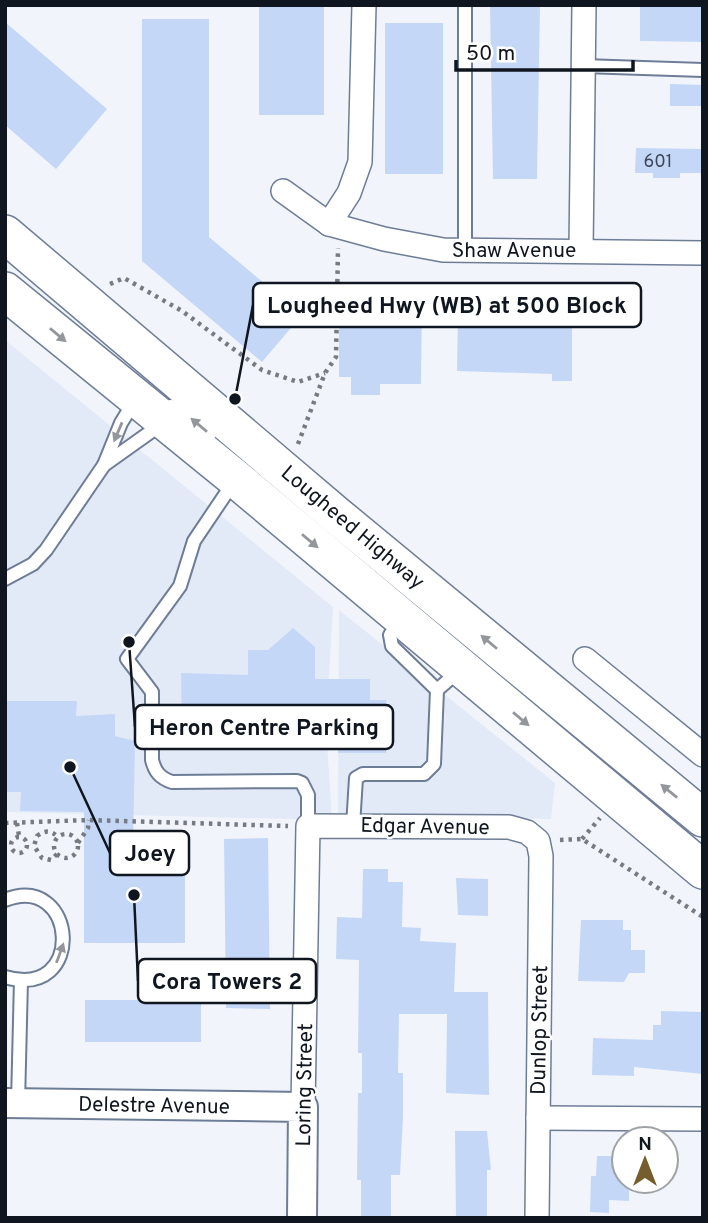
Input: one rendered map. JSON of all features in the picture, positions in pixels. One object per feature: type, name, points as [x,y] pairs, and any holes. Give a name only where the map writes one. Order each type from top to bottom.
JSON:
[{"type":"main road","name":"Lougheed Highway","points":[[5,234],[284,470],[321,510],[703,818]]},
{"type":"main road","name":"Lougheed Highway","points":[[5,291],[135,400],[241,472],[463,677],[703,870]]},
{"type":"street","points":[[335,226],[360,162],[364,5]]},
{"type":"street","points":[[581,250],[584,5]]},
{"type":"street","name":"Shaw Avenue","points":[[284,191],[335,226],[443,250],[703,253]]},
{"type":"street","points":[[585,659],[703,755]]},
{"type":"street","name":"Edgar Avenue","points":[[308,826],[509,827],[527,832],[538,841]]},
{"type":"street","name":"Loring Street","points":[[302,1218],[308,826]]},
{"type":"street","name":"Dunlop Street","points":[[537,1218],[538,841]]},
{"type":"street","name":"Delestre Avenue","points":[[12,1103],[303,1107]]},
{"type":"street","points":[[538,1118],[703,1119]]},
{"type":"lane","points":[[465,5],[466,250]]},
{"type":"lane","points":[[583,66],[703,70]]},
{"type":"lane","points":[[5,579],[33,564],[46,550],[104,466],[121,423],[135,400],[165,402],[216,440]]},
{"type":"lane","points":[[104,466],[165,421]]},
{"type":"lane","points":[[241,472],[194,541],[180,586],[127,659],[152,692],[152,760],[154,770],[162,779],[172,782],[297,781],[302,783],[308,795],[308,826]]},
{"type":"lane","points":[[354,826],[356,778],[363,774],[424,774],[434,764],[463,677]]},
{"type":"lane","points":[[531,693],[567,708]]},
{"type":"lane","points":[[5,900],[23,896],[48,904],[63,926],[65,939],[56,964],[46,973],[20,980],[5,977]]},
{"type":"lane","points":[[12,1103],[20,980]]},
{"type":"path","points":[[284,470],[296,450],[325,373],[337,356],[335,226]]},
{"type":"path","points":[[100,289],[124,278],[182,311],[261,370],[298,382],[325,373]]},
{"type":"path","points":[[582,839],[601,817]]},
{"type":"path","points":[[78,843],[69,835],[58,837],[54,844],[57,854],[64,858],[72,857],[88,828],[89,820]]},
{"type":"path","points":[[5,823],[89,820],[308,826]]},
{"type":"path","points":[[17,822],[19,836],[31,844],[42,858],[51,860],[57,854]]},
{"type":"path","points":[[19,836],[8,843],[18,853],[26,850],[44,831],[52,832],[58,837]]},
{"type":"path","points":[[538,841],[582,839],[703,917]]},
{"type":"shaded area","points":[[5,340],[333,607],[326,728],[332,820],[5,812]]},
{"type":"shaded area","points":[[339,610],[555,783],[551,819],[338,817]]},
{"type":"building","points":[[259,5],[324,5],[324,115],[259,115]]},
{"type":"building","points":[[490,5],[540,5],[537,179],[493,179]]},
{"type":"building","points":[[640,5],[703,5],[703,42],[640,41]]},
{"type":"building","points":[[142,19],[209,19],[209,237],[302,315],[262,362],[142,261]]},
{"type":"building","points":[[5,22],[107,109],[56,169],[5,125]]},
{"type":"building","points":[[385,23],[443,23],[443,174],[385,174]]},
{"type":"building","points":[[670,84],[703,85],[703,106],[670,106]]},
{"type":"building","points":[[636,148],[703,149],[703,173],[680,173],[680,178],[653,178],[653,173],[635,173]]},
{"type":"building","points":[[387,298],[422,298],[421,384],[380,384],[380,395],[351,395],[351,377],[339,377],[339,322],[387,322]]},
{"type":"building","points":[[458,313],[572,314],[572,381],[552,381],[552,374],[457,371]]},
{"type":"building","points":[[293,628],[315,647],[315,679],[370,679],[370,700],[386,700],[386,753],[338,753],[338,736],[182,736],[181,673],[248,675],[248,650],[268,650]]},
{"type":"building","points":[[7,701],[77,701],[76,716],[115,714],[115,736],[135,741],[133,846],[185,846],[185,943],[84,943],[84,812],[20,811],[21,792],[5,792]]},
{"type":"building","points":[[268,838],[270,1009],[226,1008],[224,839]]},
{"type":"building","points":[[363,869],[388,869],[388,882],[403,882],[402,927],[421,928],[420,941],[456,943],[454,992],[488,992],[489,1095],[446,1093],[447,1014],[399,1014],[398,1073],[403,1073],[403,1116],[400,1175],[391,1175],[391,1218],[361,1218],[361,1180],[357,1180],[358,1093],[362,1093],[362,1053],[358,1053],[359,960],[336,959],[337,917],[362,918]]},
{"type":"building","points":[[456,878],[488,879],[488,916],[458,915]]},
{"type":"building","points":[[581,920],[623,920],[623,930],[631,930],[631,950],[645,950],[645,973],[629,973],[624,982],[578,981]]},
{"type":"building","points":[[85,1000],[201,1000],[201,1042],[85,1042]]},
{"type":"building","points":[[661,1011],[703,1012],[703,1074],[634,1067],[634,1076],[592,1075],[593,1038],[653,1040],[653,1025],[661,1025]]},
{"type":"building","points":[[455,1131],[487,1131],[491,1170],[487,1170],[487,1218],[456,1218]]},
{"type":"building","points":[[597,1156],[610,1156],[610,1195],[629,1195],[629,1201],[609,1200],[609,1213],[590,1212],[591,1176],[596,1176]]},
{"type":"place","name":"Lougheed Hwy (WB) at 500 Block","points":[[235,399]]},
{"type":"place","name":"Heron Centre Parking","points":[[129,642]]},
{"type":"place","name":"Joey","points":[[70,767]]},
{"type":"place","name":"Cora Towers 2","points":[[134,895]]}]
